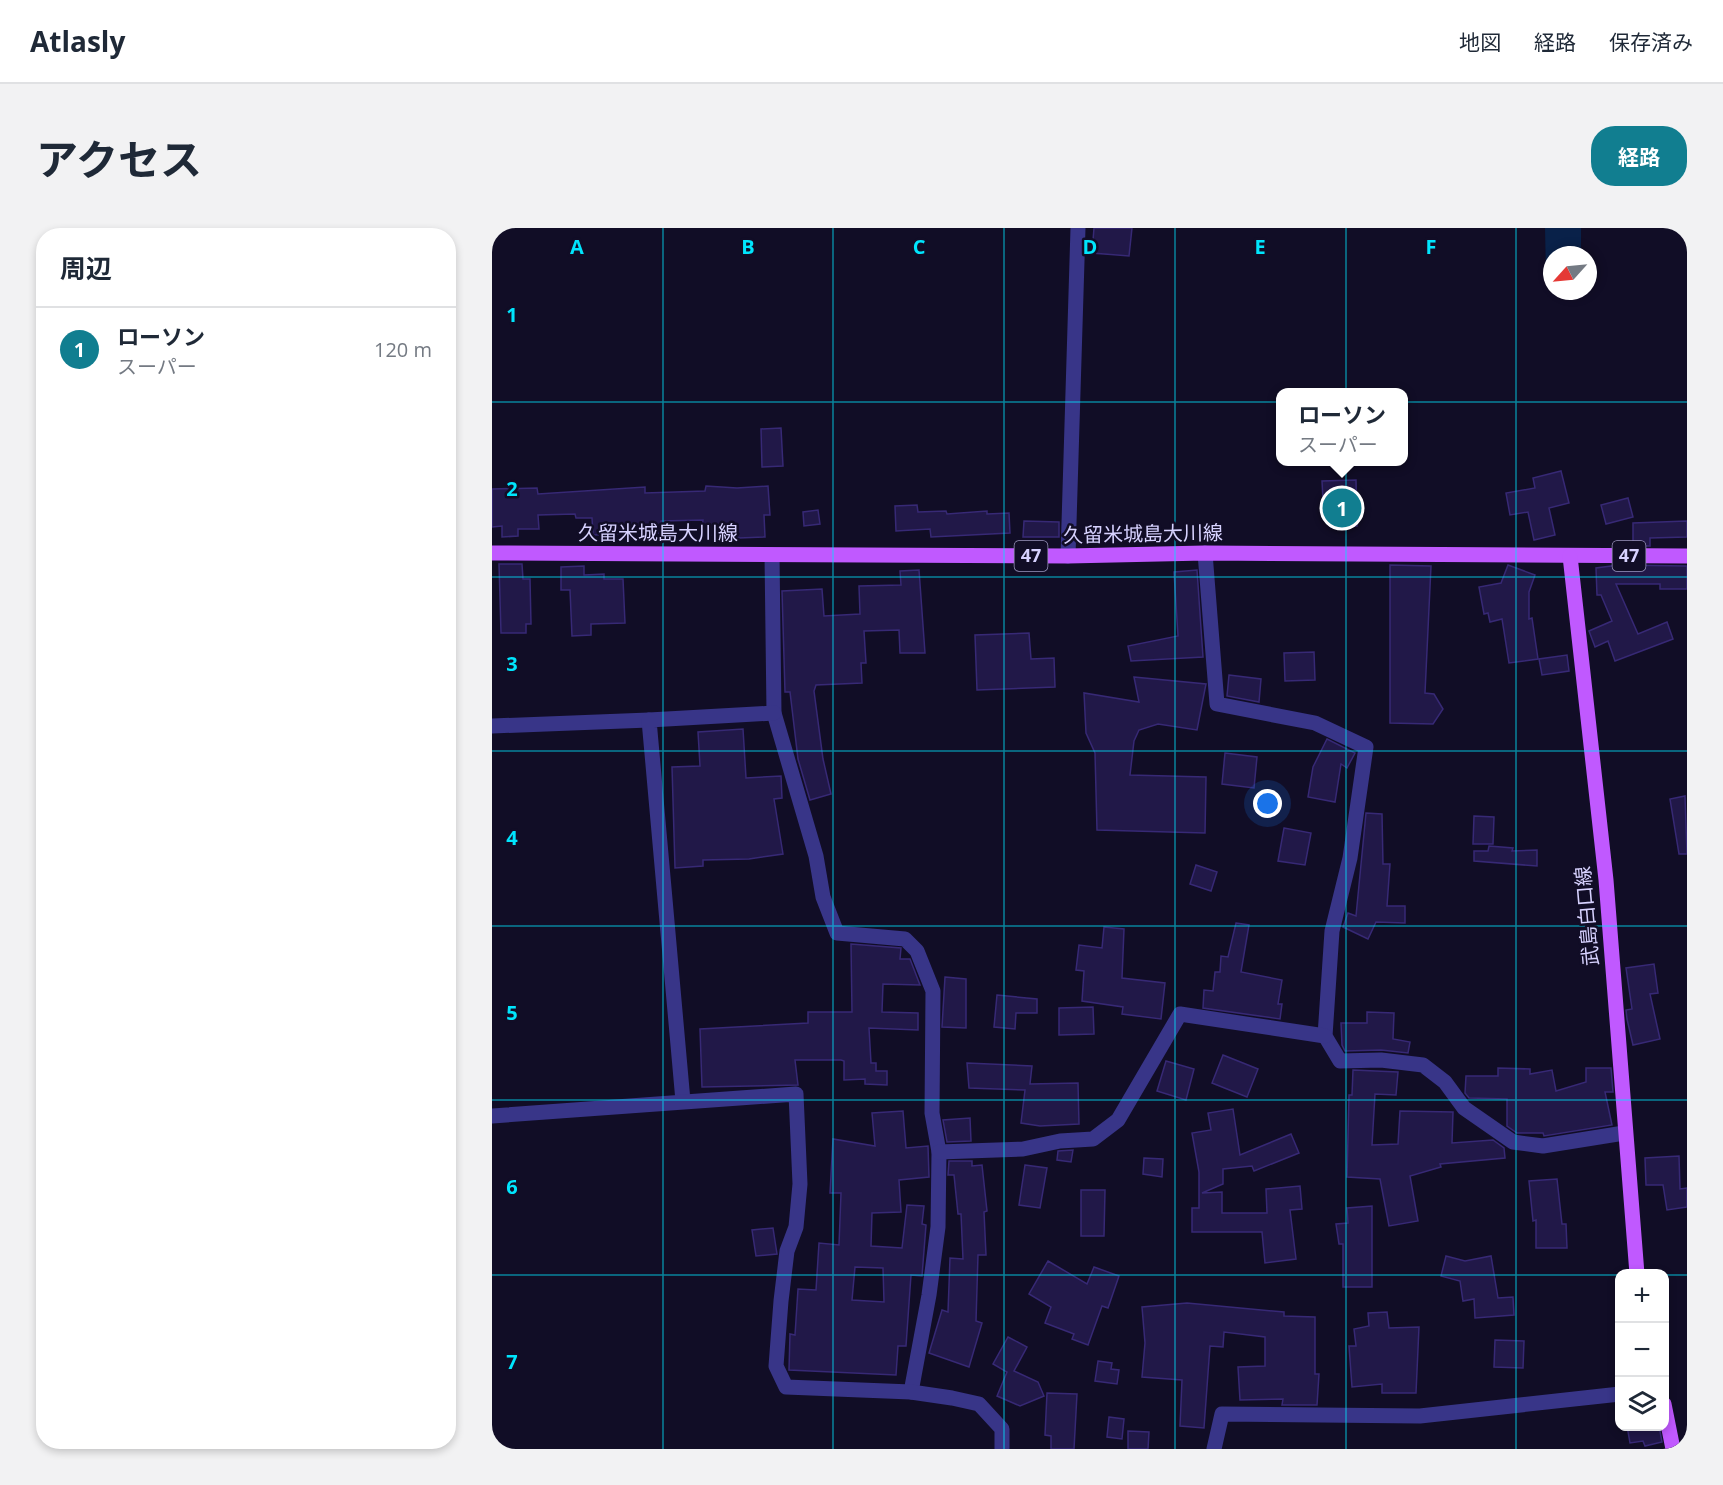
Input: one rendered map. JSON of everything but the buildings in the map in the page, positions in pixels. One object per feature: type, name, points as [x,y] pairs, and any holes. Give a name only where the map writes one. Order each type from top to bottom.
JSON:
[{"type":"main road","name":"久留米城島大川線","points":[[492,554],[1068,556],[1205,553],[1687,556]]},
{"type":"main road","name":"武島白口線","points":[[1570,556],[1607,891],[1624,1133],[1637,1269]]},
{"type":"main road","points":[[1669,1426],[1673,1449]]},
{"type":"street","points":[[1068,556],[1078,228]]},
{"type":"street","points":[[1205,553],[1217,704],[1315,723],[1366,747],[1350,858],[1332,931],[1325,1036],[1340,1061],[1381,1060],[1422,1065],[1445,1082],[1464,1108],[1513,1142],[1543,1146],[1624,1133]]},
{"type":"street","points":[[772,555],[774,713],[816,856],[824,897],[837,933],[904,939],[917,951],[933,992],[932,1113],[939,1152],[938,1227],[929,1295],[911,1392]]},
{"type":"street","points":[[492,726],[774,713]]},
{"type":"street","points":[[649,720],[683,1101]]},
{"type":"street","points":[[939,1152],[1023,1149],[1060,1141],[1093,1139],[1118,1120],[1180,1014],[1325,1036]]},
{"type":"street","points":[[492,1116],[796,1094],[800,1184],[796,1227],[787,1251],[776,1366],[786,1387],[911,1392],[979,1404],[1002,1429],[1002,1449]]},
{"type":"street","points":[[1214,1449],[1222,1414],[1420,1416],[1615,1396]]},
{"type":"water","points":[[1545,228],[1581,228],[1581,246],[1545,246]]},
{"type":"place","name":"ローソン","points":[[1342,508]]}]
